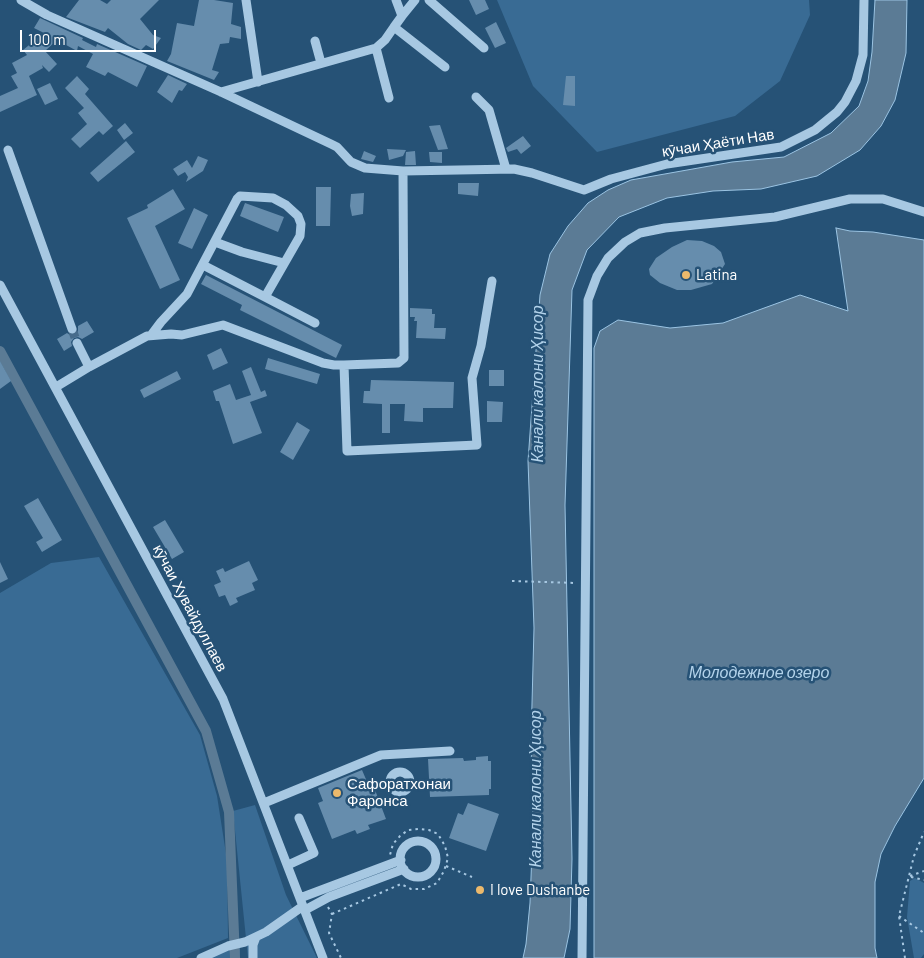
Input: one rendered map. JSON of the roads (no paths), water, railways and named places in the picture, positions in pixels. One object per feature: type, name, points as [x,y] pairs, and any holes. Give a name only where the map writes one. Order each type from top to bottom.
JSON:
[{"type":"street","name":"кӯчаи Ҳаёти Нав","points":[[21,0],[47,14],[331,144],[356,165],[365,168],[402,171],[506,169],[524,171],[584,190],[597,183],[667,164],[780,147],[815,130],[837,112],[845,102],[856,81],[863,55],[864,0]]},
{"type":"street","points":[[246,0],[258,82]]},
{"type":"street","points":[[396,0],[402,16]]},
{"type":"street","points":[[221,92],[376,48],[386,40],[415,0]]},
{"type":"street","points":[[429,0],[484,48]]},
{"type":"street","points":[[394,27],[445,67]]},
{"type":"street","points":[[315,41],[320,63]]},
{"type":"street","points":[[376,48],[389,98]]},
{"type":"street","points":[[476,97],[489,110],[506,169]]},
{"type":"street","points":[[8,150],[72,328]]},
{"type":"street","points":[[56,387],[141,338],[152,334],[182,335],[223,324],[323,363],[344,365],[398,363],[404,358],[402,171]]},
{"type":"street","points":[[152,334],[187,294],[236,198],[240,196],[272,198],[286,205],[298,216],[301,224],[300,236],[266,297]]},
{"type":"street","points":[[582,958],[588,300],[597,276],[608,258],[625,242],[640,233],[664,228],[775,217],[850,198],[883,199],[924,212]]},
{"type":"street","points":[[215,242],[284,264]]},
{"type":"street","points":[[203,265],[315,323]]},
{"type":"street","points":[[344,365],[347,451],[477,445],[472,378],[482,341],[492,281]]},
{"type":"street","name":"кӯчаи Хувайдуллаев","points":[[0,285],[223,699],[323,958]]},
{"type":"street","points":[[77,343],[89,367]]},
{"type":"street","points":[[264,803],[381,755],[450,751]]},
{"type":"street","points":[[391,755],[395,773]]},
{"type":"street","points":[[288,865],[314,852],[300,818]]},
{"type":"street","points":[[416,841],[428,843],[435,852],[436,863],[434,869],[425,876],[413,876],[404,870],[400,860],[405,846],[416,841]]},
{"type":"street","points":[[201,958],[228,946],[256,937],[266,932],[302,904],[400,860]]},
{"type":"street","points":[[302,904],[329,897],[404,870]]},
{"type":"street","points":[[253,958],[253,945],[256,937]]},
{"type":"water","name":"Канали калони Ҳисор","points":[[875,0],[907,0],[906,53],[895,100],[881,126],[860,150],[817,176],[761,189],[713,191],[667,198],[619,217],[587,250],[572,290],[565,505],[572,859],[570,929],[564,958],[523,958],[530,903],[533,826],[531,741],[534,628],[528,461],[540,295],[550,254],[568,226],[588,203],[608,190],[631,180],[732,162],[784,157],[831,133],[859,106],[868,81]]},
{"type":"water","name":"Молодежное озеро","points":[[836,228],[924,240],[924,778],[895,826],[881,854],[875,882],[875,948],[877,958],[594,958],[594,348],[600,331],[618,320],[670,328],[723,323],[800,295],[848,311]]},
{"type":"waterway","points":[[0,351],[206,731],[229,812],[235,958]]},
{"type":"tunnel","points":[[72,329],[77,343]]},
{"type":"place","name":"Latina","points":[[686,275]]},
{"type":"place","name":"Сафоратхонаи Фаронса","points":[[337,793]]},
{"type":"place","name":"I love Dushanbe","points":[[480,890]]}]
